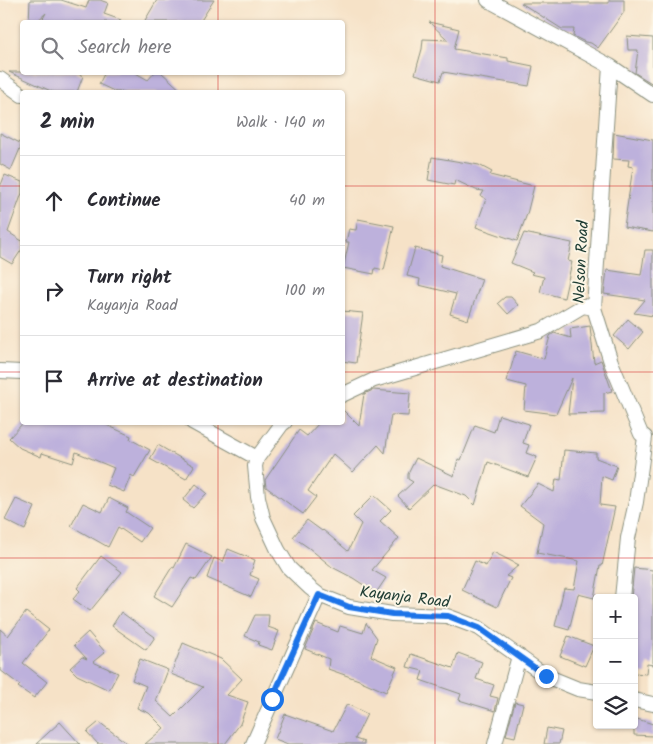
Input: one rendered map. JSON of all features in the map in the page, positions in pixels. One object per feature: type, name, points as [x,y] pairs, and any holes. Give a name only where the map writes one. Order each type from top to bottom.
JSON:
[{"type":"street","points":[[488,0],[610,66],[653,95]]},
{"type":"street","name":"Nelson Road","points":[[610,66],[594,308],[611,362],[641,434],[649,438],[628,538],[622,594]]},
{"type":"street","points":[[0,79],[20,94]]},
{"type":"street","points":[[345,394],[374,380],[541,331],[583,306],[594,308]]},
{"type":"street","points":[[0,371],[20,372]]},
{"type":"street","points":[[197,425],[257,458],[281,425]]},
{"type":"street","name":"Kayanja Road","points":[[257,458],[255,466],[263,518],[289,568],[319,595],[349,607],[392,614],[448,616],[479,628],[546,676],[578,689],[593,691]]},
{"type":"street","points":[[253,744],[319,595]]},
{"type":"street","points":[[496,744],[519,656]]},
{"type":"street","points":[[638,701],[653,704]]},
{"type":"building","points":[[30,0],[61,0],[86,8],[89,0],[100,0],[108,3],[104,14],[121,20],[42,20],[46,13],[38,20],[29,20]]},
{"type":"building","points":[[157,0],[214,0],[201,20],[145,20]]},
{"type":"building","points":[[609,0],[624,0],[624,12],[598,48],[573,36],[574,29],[562,29],[521,3],[609,3]]},
{"type":"building","points":[[429,22],[459,29],[454,49],[508,58],[508,61],[533,66],[529,86],[443,72],[440,81],[415,74],[423,39],[448,40]]},
{"type":"building","points":[[627,36],[653,38],[653,84],[635,73],[638,50],[628,50]]},
{"type":"building","points":[[9,72],[20,72],[20,75],[83,76],[78,90],[49,90]]},
{"type":"building","points":[[104,75],[139,75],[148,80],[152,75],[164,75],[181,90],[112,90],[99,84]]},
{"type":"building","points":[[0,133],[20,143],[20,149],[11,170],[0,164]]},
{"type":"building","points":[[614,133],[653,140],[653,232],[624,227],[633,167],[628,166],[629,160],[613,159]]},
{"type":"building","points":[[432,157],[479,165],[492,172],[490,175],[534,186],[527,214],[517,241],[476,227],[486,199],[481,196],[484,191],[476,190],[455,180],[454,185],[428,180]]},
{"type":"building","points":[[5,175],[20,181],[20,199],[8,232],[20,240],[20,252],[12,264],[0,257],[0,187]]},
{"type":"building","points":[[358,219],[394,226],[384,270],[375,268],[374,274],[345,268],[349,242],[346,242],[349,229],[356,230]]},
{"type":"building","points":[[524,233],[572,243],[568,261],[572,262],[564,298],[540,292],[544,277],[531,274],[533,272],[511,263]]},
{"type":"building","points":[[415,248],[442,255],[440,266],[482,279],[468,320],[450,314],[456,294],[419,285],[420,279],[407,276]]},
{"type":"building","points":[[645,250],[653,250],[653,316],[634,313],[645,300],[604,294],[607,270],[641,275]]},
{"type":"building","points":[[505,297],[511,297],[518,305],[508,314],[498,303]]},
{"type":"building","points":[[345,311],[363,313],[356,363],[345,361]]},
{"type":"building","points":[[628,319],[643,332],[629,349],[614,336]]},
{"type":"building","points":[[590,326],[594,363],[601,360],[612,391],[604,393],[604,413],[568,414],[572,378],[556,414],[524,410],[526,386],[507,381],[516,351],[544,359],[550,336],[554,333],[571,338],[570,329]]},
{"type":"building","points":[[373,390],[410,393],[408,416],[391,415],[385,453],[378,445],[353,472],[333,454],[308,491],[316,497],[303,514],[266,487],[265,480],[299,430],[307,436],[317,425],[345,425],[345,412],[359,426],[364,394]]},
{"type":"building","points":[[499,415],[529,424],[523,443],[529,445],[526,453],[537,457],[528,477],[488,462],[475,505],[466,496],[434,484],[409,508],[398,496],[413,482],[408,479],[408,474],[416,458],[454,476],[458,459],[461,460],[475,425],[494,432]]},
{"type":"building","points":[[21,425],[107,425],[131,436],[130,439],[150,450],[134,477],[131,475],[124,492],[107,485],[114,468],[76,452],[73,463],[42,453],[41,457],[20,448],[9,438]]},
{"type":"building","points":[[158,445],[194,466],[186,479],[150,459]]},
{"type":"building","points":[[564,450],[596,453],[596,458],[617,466],[612,480],[602,476],[600,505],[615,507],[595,594],[593,594],[593,598],[578,594],[569,630],[555,626],[564,588],[574,589],[579,561],[537,553],[543,523],[520,506],[538,484],[554,492],[556,479],[561,480]]},
{"type":"building","points":[[196,484],[207,493],[193,508],[183,500]]},
{"type":"building","points":[[374,495],[391,510],[380,521],[399,538],[372,570],[386,578],[376,593],[332,567],[293,537],[307,520],[323,530],[348,551],[361,524],[353,516]]},
{"type":"building","points":[[109,498],[128,508],[126,512],[150,528],[140,542],[118,527],[108,547],[71,526],[83,503],[102,512]]},
{"type":"building","points":[[16,499],[35,507],[25,530],[5,520]]},
{"type":"building","points":[[186,544],[212,557],[196,580],[191,578],[172,607],[154,596],[172,567],[174,568]]},
{"type":"building","points":[[228,549],[255,560],[250,575],[259,579],[251,597],[207,578],[214,558],[223,562]]},
{"type":"building","points":[[493,552],[519,565],[506,576],[511,578],[497,607],[462,590],[475,561],[486,566]]},
{"type":"building","points":[[101,556],[122,572],[90,611],[73,599],[80,591],[77,588]]},
{"type":"building","points":[[634,568],[653,570],[653,665],[647,664],[646,674],[638,673],[638,594],[631,594]]},
{"type":"building","points":[[26,612],[49,630],[23,663],[47,682],[34,698],[18,687],[20,685],[0,670],[0,629],[8,636]]},
{"type":"building","points":[[121,612],[155,637],[146,650],[112,626]]},
{"type":"building","points":[[255,615],[269,615],[268,627],[279,631],[272,650],[258,645],[259,642],[245,636]]},
{"type":"building","points":[[316,623],[338,632],[340,626],[363,633],[366,623],[377,638],[371,656],[397,667],[386,692],[328,669],[329,659],[305,649]]},
{"type":"building","points":[[88,632],[105,652],[93,662],[118,673],[109,690],[77,675],[70,668],[82,657],[87,659],[74,645]]},
{"type":"building","points":[[568,636],[593,646],[585,666],[560,656]]},
{"type":"building","points":[[183,643],[221,659],[242,679],[227,695],[248,702],[240,724],[225,744],[145,744],[164,728],[149,713],[137,708],[146,686],[132,680],[140,659],[168,670],[156,701],[173,717],[203,687],[171,674]]},
{"type":"building","points":[[458,653],[482,662],[476,679],[494,685],[490,696],[498,698],[495,711],[459,700],[461,694],[420,680],[423,671],[407,667],[411,654],[453,668]]},
{"type":"building","points":[[515,702],[523,704],[515,737],[506,735]]},
{"type":"building","points":[[347,704],[367,714],[355,739],[364,742],[364,744],[288,744],[275,739],[285,714],[333,731]]},
{"type":"building","points":[[638,719],[653,724],[653,736],[634,735],[634,729],[638,729]]},
{"type":"building","points":[[60,722],[80,744],[36,744]]},
{"type":"building","points":[[99,722],[128,744],[98,744],[87,732]]},
{"type":"building","points":[[547,728],[562,731],[559,744],[544,744]]},
{"type":"route","points":[[272,699],[319,595],[349,607],[392,614],[448,616],[479,628],[546,676]]}]
